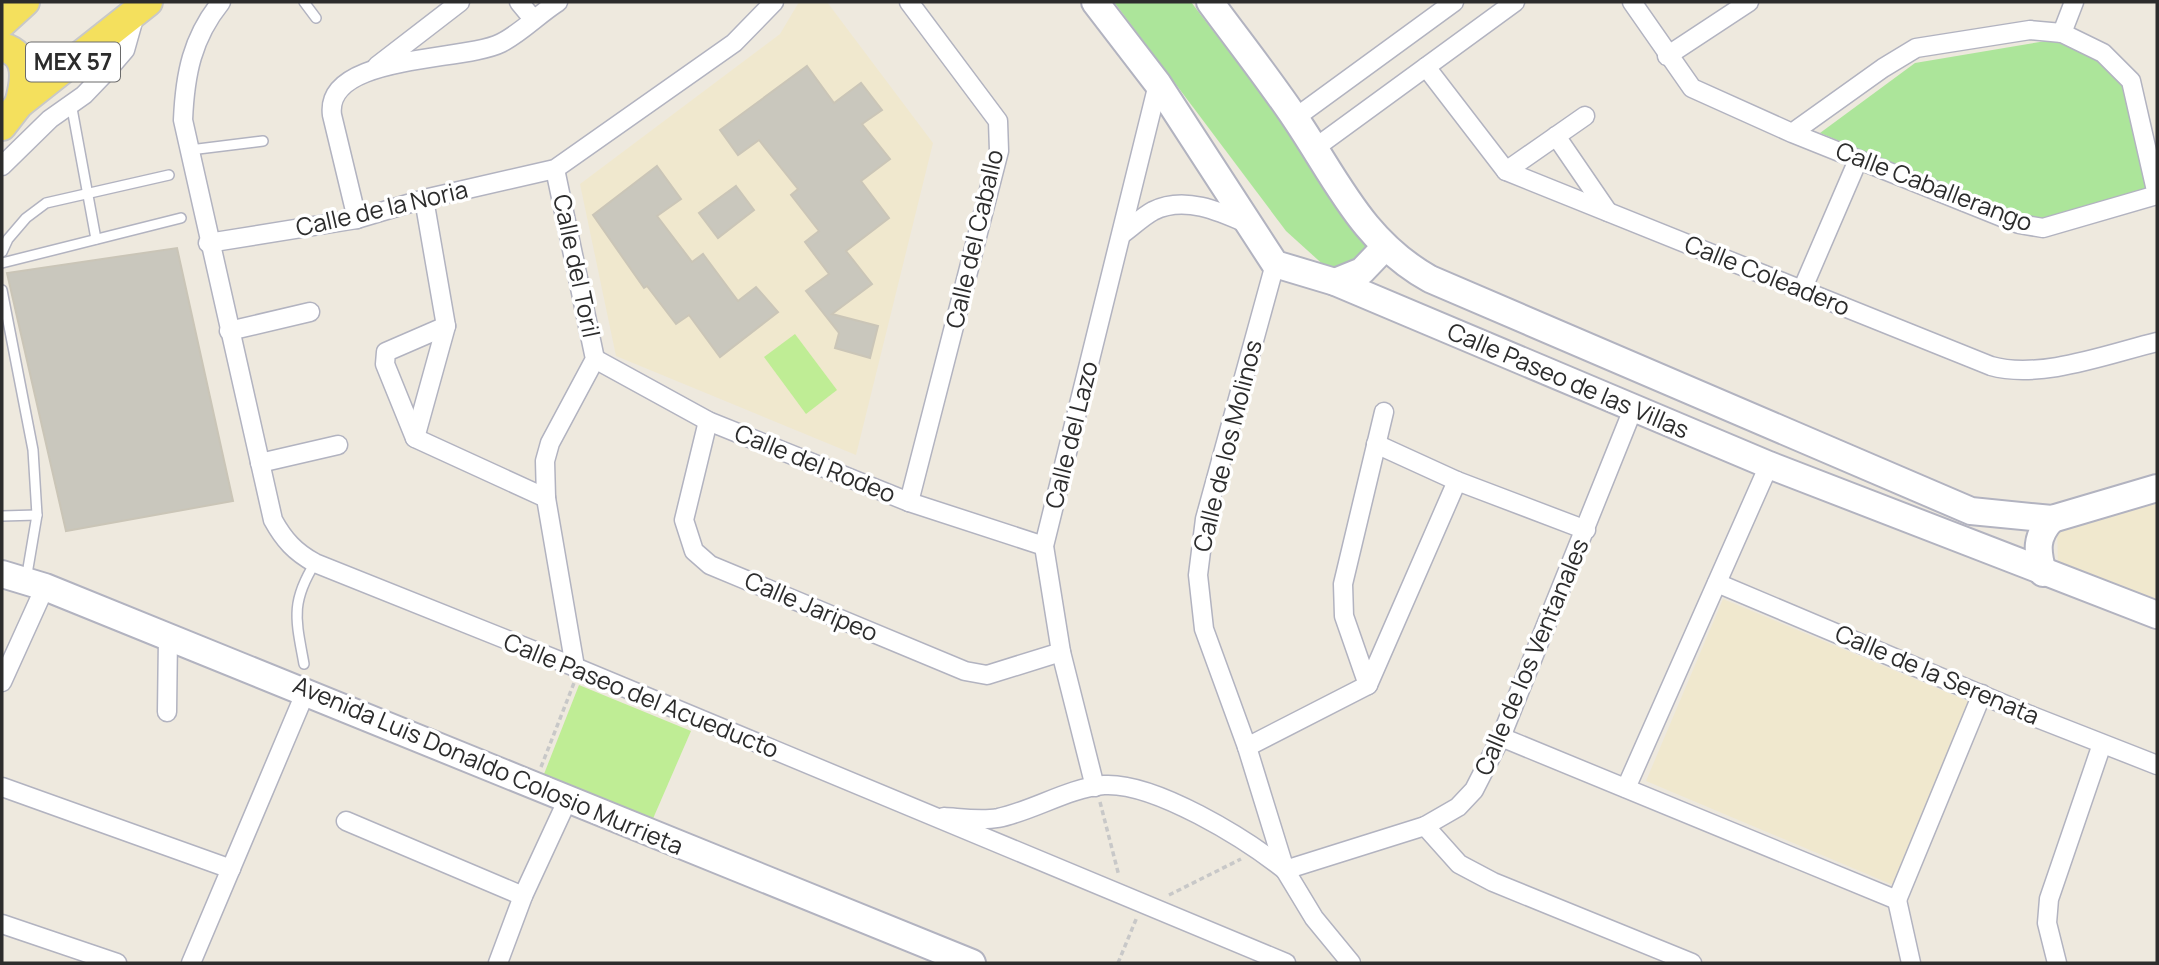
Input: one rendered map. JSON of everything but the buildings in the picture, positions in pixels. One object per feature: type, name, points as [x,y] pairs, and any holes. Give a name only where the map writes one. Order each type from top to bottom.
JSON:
[{"type":"main road","name":"MEX 57","points":[[2,126],[19,104],[142,7]]},
{"type":"main road","points":[[2,47],[19,58],[25,68],[26,81],[19,104]]},
{"type":"street","name":"Calle Paseo del Acueducto","points":[[222,2],[207,20],[193,48],[185,81],[183,120],[208,243],[273,520],[282,537],[297,553],[315,563],[575,667],[1286,963]]},
{"type":"street","points":[[356,219],[330,102],[337,90],[375,68],[460,2]]},
{"type":"street","points":[[519,2],[533,19]]},
{"type":"street","points":[[375,68],[501,43],[558,2]]},
{"type":"street","name":"Calle del Toril","points":[[575,667],[546,498],[545,461],[550,443],[595,359],[555,169],[734,43],[774,2]]},
{"type":"street","name":"Calle del Caballo","points":[[909,2],[998,121],[999,141],[909,502]]},
{"type":"street","points":[[1095,2],[1158,84],[1275,264]]},
{"type":"street","name":"Calle Paseo de las Villas","points":[[1210,2],[1295,118],[1384,248],[1430,279],[1971,511],[2052,519],[2157,488]]},
{"type":"street","points":[[1295,118],[1454,2]]},
{"type":"street","points":[[1315,148],[1515,2]]},
{"type":"street","name":"Calle Caballerango","points":[[1632,2],[1667,56],[1692,88],[1792,133],[2030,228],[2043,228],[2157,195],[2131,81],[2102,53],[2062,33],[2030,30],[1916,48],[1883,68],[1792,133]]},
{"type":"street","points":[[1667,56],[1749,2]]},
{"type":"street","points":[[2062,33],[2074,2]]},
{"type":"street","points":[[2,166],[26,141],[84,95],[125,50],[142,7]]},
{"type":"street","points":[[1426,66],[1506,171],[1584,116]]},
{"type":"street","name":"Calle del Lazo","points":[[1096,787],[1060,652],[1044,546],[1158,84]]},
{"type":"street","points":[[1556,136],[1608,212]]},
{"type":"street","points":[[1802,290],[1858,160]]},
{"type":"street","name":"Calle de la Noria","points":[[208,243],[356,219],[424,199],[555,169]]},
{"type":"street","name":"Calle Coleadero","points":[[1506,171],[2011,372],[2033,371],[2157,342]]},
{"type":"street","points":[[415,438],[446,326],[424,199]]},
{"type":"street","points":[[1122,234],[1154,211],[1181,204],[1217,211],[1253,227]]},
{"type":"street","points":[[1335,282],[1362,271],[1384,248]]},
{"type":"street","name":"Calle Paseo de las Villas","points":[[1275,264],[1335,282],[1769,465],[2157,615]]},
{"type":"street","name":"Calle de los Molinos","points":[[1275,264],[1205,520],[1198,575],[1204,629],[1247,747],[1285,870],[1314,918],[1351,963]]},
{"type":"street","points":[[229,331],[310,312]]},
{"type":"street","points":[[446,326],[386,352],[385,364],[415,438],[546,498]]},
{"type":"street","name":"Calle del Rodeo","points":[[595,359],[708,421],[909,502],[1044,546]]},
{"type":"street","name":"Calle de los Ventanales","points":[[1285,870],[1425,826],[1458,807],[1474,790],[1501,737],[1633,409]]},
{"type":"street","points":[[1368,685],[1344,616],[1343,584],[1384,412]]},
{"type":"street","name":"Calle Jaripeo","points":[[708,421],[684,520],[694,551],[709,565],[965,671],[987,675],[1060,652]]},
{"type":"street","points":[[1376,444],[1457,481],[1586,530]]},
{"type":"street","points":[[260,463],[338,445]]},
{"type":"street","points":[[1626,788],[1769,465]]},
{"type":"street","points":[[1247,747],[1368,685],[1457,481]]},
{"type":"street","points":[[2043,573],[2038,542],[2043,529],[2052,519]]},
{"type":"street","points":[[2,682],[24,581]]},
{"type":"street","name":"Avenida Luis Donaldo Colosio Murrieta","points":[[24,581],[306,691],[567,801],[972,963]]},
{"type":"street","name":"Calle de la Serenata","points":[[1717,583],[2157,765]]},
{"type":"street","points":[[167,712],[168,637]]},
{"type":"street","points":[[191,963],[306,691]]},
{"type":"street","points":[[1909,962],[1897,900],[1982,694]]},
{"type":"street","points":[[1501,737],[1897,900]]},
{"type":"street","points":[[2057,963],[2047,923],[2049,899],[2102,744]]},
{"type":"street","name":"Calle de los Molinos","points":[[932,817],[995,819],[1096,787],[1123,786],[1163,799],[1230,831],[1285,870]]},
{"type":"street","points":[[2,787],[231,869]]},
{"type":"street","points":[[498,963],[523,897],[567,801]]},
{"type":"street","points":[[346,821],[523,897]]},
{"type":"street","points":[[1425,826],[1459,864],[1493,883],[1692,963]]},
{"type":"street","points":[[2,924],[117,963]]},
{"type":"lane","points":[[304,2],[316,18]]},
{"type":"lane","points":[[71,103],[96,239]]},
{"type":"lane","points":[[190,150],[262,141]]},
{"type":"lane","points":[[2,252],[8,239],[26,218],[46,203],[169,175]]},
{"type":"lane","points":[[2,263],[181,218]]},
{"type":"lane","points":[[2,290],[33,450],[37,515],[24,581]]},
{"type":"lane","points":[[2,516],[37,515]]},
{"type":"lane","points":[[304,664],[294,612],[297,596],[315,563]]},
{"type":"path","points":[[534,787],[575,681],[575,667]]},
{"type":"path","points":[[1165,897],[1242,858]]},
{"type":"shaded area","points":[[799,2],[827,2],[933,143],[856,455],[616,356],[580,184],[780,34]]},
{"type":"shaded area","points":[[2157,498],[2157,605],[2058,566],[2057,526]]},
{"type":"shaded area","points":[[1723,599],[1970,702],[1893,885],[1646,781]]},
{"type":"green space","points":[[1114,2],[1191,2],[1273,109],[1371,250],[1357,267],[1328,269],[1286,231]]},
{"type":"green space","points":[[2052,40],[2099,59],[2126,84],[2151,189],[2038,223],[1820,133],[1915,63]]},
{"type":"green space","points":[[795,334],[837,390],[806,414],[764,357]]},
{"type":"green space","points":[[579,685],[691,731],[652,821],[544,774]]}]
